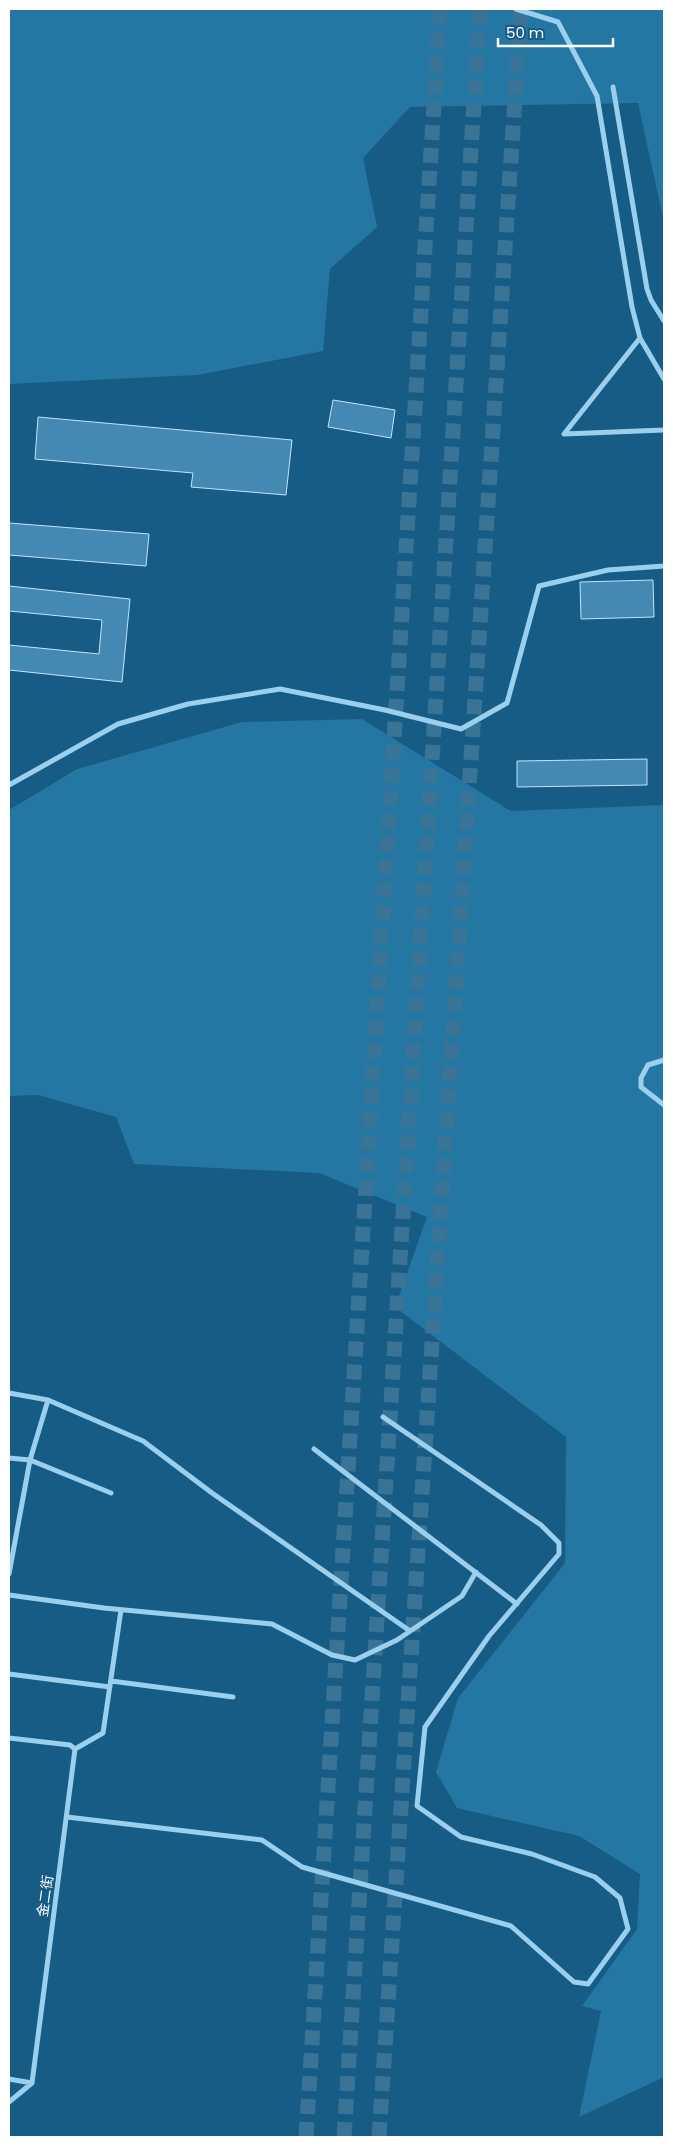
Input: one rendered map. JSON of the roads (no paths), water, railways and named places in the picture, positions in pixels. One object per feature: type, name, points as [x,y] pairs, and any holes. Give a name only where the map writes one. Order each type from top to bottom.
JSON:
[{"type":"street","points":[[516,9],[558,22],[597,96],[632,307],[640,338],[664,379]]},
{"type":"street","points":[[613,87],[647,289],[651,300],[664,321]]},
{"type":"street","points":[[640,338],[564,434],[664,430]]},
{"type":"street","points":[[9,785],[118,724],[188,704],[280,689],[386,710],[461,729],[506,703],[539,586],[608,570],[664,566]]},
{"type":"street","points":[[664,1060],[648,1066],[641,1078],[641,1087],[664,1105]]},
{"type":"street","points":[[9,1393],[48,1400],[143,1441],[212,1493],[410,1631]]},
{"type":"street","points":[[9,1574],[30,1460],[48,1400]]},
{"type":"street","points":[[67,1817],[262,1840],[302,1868],[511,1926],[574,1982],[588,1984],[628,1929],[620,1898],[595,1877],[532,1854],[461,1837],[417,1806],[425,1727],[490,1636],[559,1554],[559,1543],[541,1524],[383,1417]]},
{"type":"street","points":[[314,1449],[517,1604]]},
{"type":"street","points":[[9,1458],[30,1460],[111,1493]]},
{"type":"street","points":[[9,1595],[121,1610],[272,1624],[332,1656],[355,1660],[397,1640],[462,1596],[476,1572]]},
{"type":"street","points":[[9,1738],[70,1745],[75,1749],[103,1734],[121,1610]]},
{"type":"street","points":[[9,1674],[110,1687]]},
{"type":"street","points":[[111,1681],[232,1696]]},
{"type":"street","name":"金二街","points":[[32,2083],[75,1749]]},
{"type":"street","points":[[9,2080],[32,2083]]},
{"type":"street","points":[[9,2102],[32,2083]]},
{"type":"tunnel","points":[[306,2137],[440,9]]},
{"type":"tunnel","points":[[344,2137],[480,9]]},
{"type":"tunnel","points":[[379,2137],[521,9]]}]
